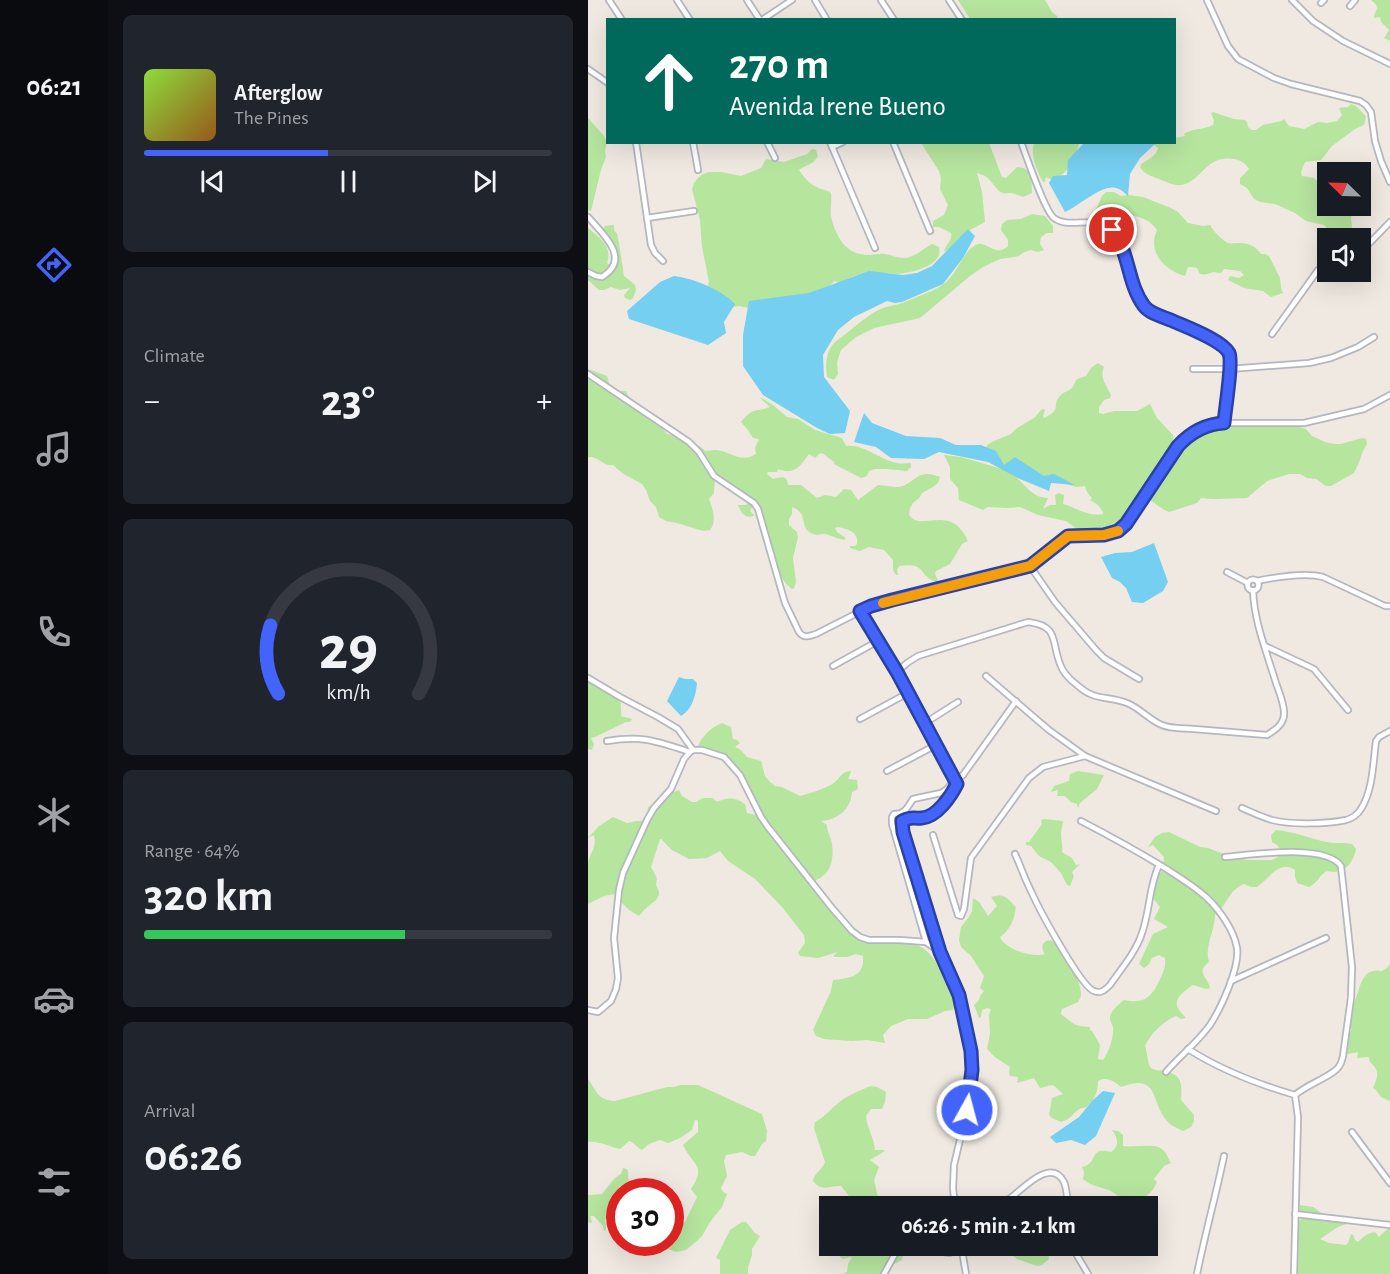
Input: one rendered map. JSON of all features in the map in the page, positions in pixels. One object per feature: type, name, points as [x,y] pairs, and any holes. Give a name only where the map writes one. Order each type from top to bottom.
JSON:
[{"type":"street","points":[[609,0],[621,18]]},
{"type":"street","points":[[677,0],[689,18]]},
{"type":"street","points":[[747,0],[760,18]]},
{"type":"street","points":[[764,18],[792,0]]},
{"type":"street","points":[[815,0],[826,18]]},
{"type":"street","points":[[881,0],[893,18]]},
{"type":"street","points":[[950,0],[961,18]]},
{"type":"street","points":[[1207,0],[1228,46],[1238,59],[1282,81],[1360,101],[1366,105],[1371,112],[1381,161],[1390,182]]},
{"type":"street","points":[[1292,0],[1313,21],[1343,41],[1390,64]]},
{"type":"street","points":[[1350,6],[1355,0]]},
{"type":"street","points":[[588,69],[606,82]]},
{"type":"street","points":[[636,144],[652,248],[663,261]]},
{"type":"street","points":[[693,144],[698,170]]},
{"type":"street","points":[[768,144],[775,159]]},
{"type":"street","points":[[894,144],[930,231]]},
{"type":"street","points":[[1022,144],[1048,211],[1054,219],[1065,222],[1096,222],[1106,225],[1118,237],[1122,245],[1135,291],[1146,309],[1220,344],[1228,353],[1226,423]]},
{"type":"street","points":[[831,145],[875,248]]},
{"type":"street","points":[[647,218],[694,210]]},
{"type":"street","points":[[588,217],[611,244],[615,258],[610,270],[602,277],[588,272]]},
{"type":"street","points":[[1371,241],[1390,222]]},
{"type":"street","points":[[1272,334],[1317,271]]},
{"type":"street","points":[[1194,369],[1287,366],[1309,363],[1331,358],[1358,347],[1374,337]]},
{"type":"street","points":[[588,374],[689,442],[699,452],[717,479],[754,503],[762,520],[785,603],[801,635],[806,637],[860,611],[883,603],[1030,566],[1068,536],[1104,535],[1118,531],[1126,524],[1182,441],[1203,427],[1226,423],[1304,423],[1364,409],[1390,395]]},
{"type":"street","points":[[1030,566],[1055,602],[1096,650],[1104,658],[1139,679]]},
{"type":"street","points":[[1227,572],[1248,583]]},
{"type":"street","points":[[1248,583],[1252,579],[1257,581],[1316,574],[1385,606],[1390,606]]},
{"type":"street","points":[[1253,590],[1258,588],[1257,581]]},
{"type":"street","points":[[1248,583],[1248,588],[1253,590]]},
{"type":"street","points":[[897,672],[918,656],[1020,624],[1038,623],[1050,630],[1060,665],[1066,676],[1095,697],[1118,700],[1135,706],[1151,720],[1162,725],[1267,735],[1276,729],[1284,718],[1285,712],[1253,603],[1253,590]]},
{"type":"street","points":[[860,611],[897,672],[956,782]]},
{"type":"street","points":[[833,666],[878,641]]},
{"type":"street","points":[[1265,646],[1314,669],[1348,711]]},
{"type":"street","points":[[986,676],[1049,730],[1085,756],[1216,811]]},
{"type":"street","points":[[588,678],[678,729],[691,751]]},
{"type":"street","points":[[860,719],[908,693]]},
{"type":"street","points":[[925,723],[958,702]]},
{"type":"street","points":[[926,942],[892,817],[908,808],[913,800],[941,793],[956,782],[1016,702]]},
{"type":"street","points":[[1242,808],[1270,820],[1284,823],[1347,820],[1360,811],[1366,799],[1377,741],[1379,737],[1390,731]]},
{"type":"street","points":[[607,741],[626,738],[648,739],[724,757],[740,775],[768,827],[852,931],[869,940],[926,942],[940,952]]},
{"type":"street","points":[[887,771],[936,745]]},
{"type":"street","points":[[588,1010],[598,1012],[610,1000],[616,989],[618,978],[615,929],[623,873],[647,819],[671,789],[684,759],[691,751]]},
{"type":"street","points":[[933,835],[958,915],[961,916],[971,858],[1029,778],[1043,766],[1085,756]]},
{"type":"street","points":[[902,821],[913,817],[921,818],[934,812],[944,804],[956,782]]},
{"type":"street","points":[[908,808],[913,817]]},
{"type":"street","points":[[898,815],[902,821],[903,832],[940,952],[959,995],[971,1051],[972,1070],[967,1110],[953,1174],[954,1196]]},
{"type":"street","points":[[1081,821],[1123,842],[1185,881],[1207,898],[1233,936],[1237,948],[1237,959],[1231,981],[1209,1025],[1166,1072]]},
{"type":"street","points":[[895,834],[903,832]]},
{"type":"street","points":[[1225,857],[1305,851],[1332,858],[1341,866],[1352,967],[1343,1056],[1336,1070],[1295,1095]]},
{"type":"street","points":[[1015,854],[1031,892],[1069,960],[1089,989],[1099,992],[1110,986],[1139,942],[1154,875],[1159,865]]},
{"type":"street","points":[[1231,981],[1326,938]]},
{"type":"street","points":[[1188,1049],[1210,1063],[1244,1078],[1295,1095]]},
{"type":"street","points":[[1294,1274],[1298,1117],[1295,1095]]},
{"type":"street","points":[[1352,1132],[1390,1183]]},
{"type":"street","points":[[1197,1274],[1224,1156]]},
{"type":"street","points":[[1013,1196],[1045,1173],[1055,1174],[1062,1179],[1067,1196]]},
{"type":"street","points":[[1295,1214],[1390,1225]]},
{"type":"street","points":[[884,1274],[894,1256]]},
{"type":"street","points":[[963,1256],[966,1274]]},
{"type":"street","points":[[1077,1256],[1088,1274]]},
{"type":"green space","points":[[958,0],[1045,0],[1058,18],[969,18]]},
{"type":"green space","points":[[1371,0],[1390,0],[1390,41],[1384,38],[1389,30],[1381,22],[1380,17],[1374,18],[1377,7]]},
{"type":"green space","points":[[1351,104],[1356,106],[1366,116],[1364,125],[1332,146],[1321,160],[1305,162],[1301,172],[1302,176],[1317,181],[1317,216],[1352,216],[1352,228],[1327,228],[1324,225],[1306,221],[1275,204],[1254,199],[1247,188],[1240,184],[1240,178],[1249,169],[1239,160],[1217,160],[1194,179],[1181,185],[1170,184],[1151,176],[1140,167],[1156,153],[1158,148],[1153,144],[1176,144],[1176,138],[1185,136],[1187,132],[1213,125],[1214,120],[1211,113],[1213,112],[1245,120],[1252,130],[1284,119],[1289,126],[1304,129],[1318,122],[1337,121],[1342,115],[1339,108],[1348,107]]},
{"type":"green space","points":[[588,118],[604,136],[607,144],[606,157],[591,211],[588,210]]},
{"type":"green space","points":[[922,144],[989,144],[1002,177],[1006,178],[1017,167],[1026,169],[1031,180],[1032,193],[1023,197],[1000,192],[990,180],[977,173],[982,192],[985,222],[970,230],[955,246],[944,252],[951,233],[939,227],[933,227],[933,221],[944,215],[948,205],[940,189],[939,171]]},
{"type":"green space","points":[[1034,144],[1079,144],[1067,170],[1052,180],[1046,177],[1045,182],[1036,168]]},
{"type":"green space","points":[[812,149],[816,150],[818,156],[812,163],[799,170],[811,184],[831,193],[832,222],[837,235],[845,245],[864,255],[883,254],[907,258],[932,244],[939,247],[939,254],[932,264],[910,272],[858,275],[841,283],[834,281],[827,289],[748,308],[733,307],[709,290],[700,220],[692,189],[694,183],[703,174],[709,172],[741,176],[761,168],[766,159],[784,162],[807,154]]},
{"type":"green space","points":[[1106,192],[1114,192],[1121,196],[1143,197],[1178,212],[1188,223],[1210,225],[1218,236],[1228,243],[1254,247],[1261,254],[1269,256],[1280,278],[1283,293],[1271,297],[1263,291],[1244,288],[1228,280],[1230,276],[1239,278],[1244,275],[1240,271],[1224,269],[1221,273],[1200,274],[1197,268],[1188,267],[1185,276],[1177,273],[1159,259],[1154,246],[1157,230],[1152,224],[1139,217],[1102,215],[1096,209]]},
{"type":"green space","points":[[1032,214],[1045,216],[1053,226],[1053,233],[1047,233],[1041,237],[1040,244],[1044,250],[1038,252],[1031,250],[1019,256],[1000,259],[970,276],[920,318],[874,328],[856,337],[841,350],[837,362],[838,374],[834,380],[827,377],[827,358],[835,342],[880,310],[942,285],[952,276],[974,246],[983,244],[999,250],[1008,246],[1008,240],[1001,230],[1002,224],[1007,220],[1021,219]]},
{"type":"green space","points":[[614,225],[624,276],[635,285],[636,290],[630,300],[624,295],[630,288],[620,290],[611,287],[599,290],[588,280],[588,228],[601,239],[607,248],[607,263],[614,268],[618,266],[614,249],[603,229],[605,226]]},
{"type":"green space","points":[[1098,363],[1104,367],[1103,378],[1111,395],[1099,407],[1099,413],[1137,411],[1150,404],[1157,418],[1173,435],[1172,447],[1162,477],[1182,445],[1202,433],[1215,429],[1259,424],[1296,426],[1306,429],[1312,436],[1325,442],[1341,444],[1362,438],[1366,439],[1367,444],[1354,473],[1331,486],[1326,486],[1316,479],[1300,474],[1289,474],[1267,481],[1247,498],[1201,498],[1197,503],[1169,512],[1147,498],[1138,496],[1117,529],[1099,533],[1089,529],[1077,529],[1066,521],[1038,515],[1020,507],[988,507],[983,510],[959,500],[958,488],[950,479],[950,467],[944,455],[961,457],[1002,469],[986,449],[987,445],[1011,434],[1034,418],[1042,409],[1045,410],[1044,418],[1050,415],[1060,396],[1072,388],[1077,379],[1086,376]],"holes":[[[1016,477],[1063,483],[1076,487],[1085,486],[1092,498],[1090,500],[1098,505],[1103,514],[1087,513],[1063,504],[1064,495],[1059,493],[1055,495],[1056,505],[1043,509],[1048,498],[1034,494]]]},
{"type":"green space","points":[[588,369],[607,376],[610,386],[617,391],[626,391],[631,402],[667,434],[678,438],[693,451],[700,446],[705,451],[721,451],[745,458],[756,454],[755,448],[759,439],[753,438],[741,422],[752,412],[770,407],[760,397],[787,417],[798,419],[815,430],[842,438],[846,446],[865,449],[896,463],[911,463],[907,471],[875,469],[861,478],[834,464],[822,453],[815,458],[809,454],[796,469],[784,471],[778,469],[777,472],[767,474],[773,479],[785,478],[788,485],[801,485],[817,498],[825,495],[836,497],[844,489],[851,490],[858,500],[878,485],[904,486],[921,475],[932,474],[940,477],[938,483],[922,493],[910,508],[909,515],[915,520],[945,520],[953,523],[961,529],[968,541],[962,544],[950,564],[936,571],[937,582],[914,566],[899,566],[898,575],[896,575],[893,570],[893,560],[884,550],[869,547],[860,551],[850,548],[857,544],[855,534],[838,527],[835,528],[846,538],[844,540],[825,534],[813,534],[805,527],[800,513],[792,507],[789,525],[797,532],[798,537],[793,558],[796,582],[792,589],[779,572],[760,511],[755,505],[750,511],[754,516],[748,517],[740,511],[738,505],[748,503],[735,486],[715,478],[714,493],[709,499],[714,519],[710,530],[703,531],[659,517],[656,507],[650,501],[642,484],[613,465],[588,457]]},
{"type":"green space","points":[[588,681],[618,700],[621,703],[621,716],[632,719],[630,722],[591,738],[594,744],[592,750],[588,749]]},
{"type":"green space","points":[[722,723],[731,727],[733,739],[740,743],[735,747],[747,757],[761,761],[765,776],[770,782],[800,796],[826,787],[845,773],[851,772],[848,779],[857,780],[858,789],[852,792],[849,804],[838,816],[821,821],[827,825],[832,844],[832,855],[828,870],[816,880],[816,884],[842,922],[858,939],[868,943],[885,941],[909,943],[929,953],[951,991],[954,999],[953,1010],[927,1019],[908,1019],[891,1026],[883,1035],[885,1043],[867,1040],[824,1039],[816,1036],[813,1030],[831,991],[833,980],[850,977],[859,972],[863,956],[856,954],[834,957],[838,952],[818,958],[800,956],[798,953],[805,943],[804,935],[782,907],[755,879],[728,861],[720,851],[707,858],[689,859],[672,850],[660,839],[651,867],[657,878],[656,885],[659,895],[639,916],[621,902],[619,883],[615,894],[604,896],[588,904],[588,864],[594,848],[594,835],[588,838],[599,826],[613,817],[627,823],[643,821],[647,817],[648,807],[661,800],[658,799],[679,790],[682,796],[692,802],[703,798],[713,798],[717,802],[734,799],[745,804],[747,813],[757,814],[743,779],[724,758],[697,748],[707,733]]},
{"type":"green space","points":[[1078,771],[1104,775],[1097,789],[1080,803],[1078,808],[1077,804],[1065,796],[1057,796],[1058,790],[1051,792],[1054,786],[1069,781],[1070,774]]},
{"type":"green space","points":[[1041,820],[1063,821],[1062,852],[1072,858],[1076,865],[1080,864],[1072,872],[1074,876],[1070,886],[1051,862],[1039,856],[1031,846],[1026,845],[1026,842],[1029,842],[1042,824]]},
{"type":"green space","points":[[1276,830],[1330,843],[1352,844],[1356,849],[1355,853],[1346,868],[1325,872],[1309,887],[1297,883],[1295,870],[1289,867],[1279,868],[1257,887],[1244,884],[1238,887],[1215,915],[1208,951],[1209,962],[1203,969],[1210,988],[1193,985],[1183,992],[1178,999],[1177,1006],[1186,1018],[1181,1019],[1176,1016],[1167,1021],[1158,1028],[1145,1046],[1151,1068],[1171,1073],[1180,1081],[1181,1100],[1194,1115],[1191,1127],[1183,1131],[1169,1123],[1148,1086],[1133,1083],[1121,1087],[1107,1079],[1098,1081],[1095,1096],[1086,1107],[1079,1109],[1069,1119],[1061,1122],[1052,1118],[1049,1115],[1052,1098],[1063,1094],[1053,1085],[1040,1088],[1034,1078],[1017,1083],[1018,1077],[1010,1076],[1009,1066],[987,1049],[991,1009],[982,1010],[979,1018],[974,1005],[984,991],[980,988],[984,976],[971,956],[961,947],[959,940],[961,927],[972,911],[973,898],[979,902],[988,916],[997,906],[991,897],[999,895],[1005,897],[1016,907],[1010,926],[1000,937],[1013,949],[1033,955],[1045,954],[1042,948],[1049,940],[1063,948],[1077,977],[1081,997],[1078,1002],[1062,1009],[1061,1014],[1074,1024],[1090,1027],[1100,1045],[1098,1059],[1103,1060],[1113,1036],[1110,1016],[1113,1011],[1124,1000],[1143,1000],[1152,994],[1164,968],[1165,958],[1159,955],[1152,958],[1144,968],[1139,964],[1153,934],[1168,927],[1154,919],[1160,907],[1152,897],[1154,880],[1163,870],[1164,857],[1153,845],[1148,847],[1155,837],[1169,832],[1200,847],[1235,858],[1272,860],[1278,857],[1281,851],[1272,842],[1271,835]]},
{"type":"green space","points":[[1390,964],[1390,1101],[1381,1097],[1373,1088],[1377,1074],[1369,1057],[1357,1058],[1358,1052],[1349,1054],[1344,1050],[1352,1030],[1348,1023],[1348,1016],[1361,982],[1367,974],[1376,970],[1382,971]]},
{"type":"green space","points":[[588,1079],[601,1097],[615,1101],[667,1087],[698,1085],[762,1114],[767,1131],[766,1141],[755,1156],[742,1152],[726,1155],[724,1161],[727,1176],[721,1188],[727,1194],[722,1207],[702,1236],[684,1250],[684,1222],[697,1197],[691,1189],[696,1181],[698,1170],[683,1145],[698,1132],[697,1120],[692,1130],[680,1138],[668,1143],[660,1140],[649,1144],[642,1150],[629,1141],[620,1149],[588,1142]]},
{"type":"green space","points":[[871,1086],[886,1092],[882,1109],[871,1109],[866,1116],[875,1150],[885,1151],[870,1160],[879,1167],[874,1180],[878,1196],[849,1196],[841,1186],[823,1188],[813,1181],[825,1162],[814,1128],[815,1122],[853,1094]]},
{"type":"green space","points":[[1112,1130],[1123,1135],[1123,1146],[1155,1146],[1166,1153],[1171,1163],[1164,1166],[1154,1179],[1157,1182],[1146,1196],[1119,1196],[1083,1179],[1082,1167],[1090,1163],[1099,1151],[1111,1152],[1117,1145],[1117,1139]]},
{"type":"green space","points":[[623,1168],[627,1169],[628,1178],[616,1178],[621,1174]]},
{"type":"green space","points":[[606,1189],[605,1231],[594,1216],[590,1216],[591,1223],[588,1222],[588,1195],[602,1194]]},
{"type":"green space","points":[[1299,1205],[1313,1207],[1336,1220],[1332,1214],[1347,1218],[1348,1224],[1320,1239],[1329,1243],[1346,1245],[1351,1234],[1358,1242],[1375,1232],[1379,1237],[1390,1228],[1390,1274],[1294,1274],[1297,1222],[1302,1219]]},
{"type":"green space","points":[[746,1222],[760,1236],[752,1249],[748,1274],[720,1274],[720,1260],[716,1258],[730,1230]]},
{"type":"green space","points":[[903,1256],[902,1260],[885,1269],[884,1271],[888,1271],[889,1274],[842,1274],[847,1272],[852,1257],[843,1259],[840,1257]]},
{"type":"green space","points":[[1013,1256],[1049,1256],[1049,1259],[1037,1266]]},
{"type":"water","points":[[1083,144],[1155,144],[1140,158],[1130,174],[1128,196],[1118,189],[1104,189],[1065,212],[1049,183],[1053,176],[1067,175],[1068,160]]},
{"type":"water","points":[[968,229],[975,236],[963,258],[943,284],[902,302],[887,301],[854,317],[838,330],[823,355],[824,377],[850,411],[845,433],[830,434],[817,428],[763,395],[743,366],[743,335],[749,301],[809,293],[869,271],[903,275],[917,273],[932,266]]},
{"type":"water","points":[[674,276],[707,286],[723,294],[735,304],[724,322],[726,333],[708,345],[629,319],[627,311],[660,282]]},
{"type":"water","points":[[864,413],[872,423],[906,436],[940,438],[956,445],[981,445],[996,451],[1004,465],[1015,457],[1044,476],[1054,474],[1075,485],[1051,483],[1049,491],[988,462],[939,452],[924,459],[891,458],[876,447],[854,442]]},
{"type":"water","points":[[1154,543],[1168,582],[1163,591],[1143,603],[1132,602],[1126,588],[1112,578],[1101,557],[1132,552]]},
{"type":"water","points":[[679,677],[693,679],[697,683],[693,702],[681,716],[667,701]]},
{"type":"water","points":[[1103,1091],[1115,1093],[1096,1136],[1085,1145],[1071,1140],[1056,1143],[1050,1137],[1079,1117]]},
{"type":"slow traffic","points":[[883,603],[1030,566],[1068,536],[1104,535],[1118,531]]},
{"type":"route","points":[[967,1110],[972,1070],[971,1051],[959,995],[940,952],[903,832],[902,821],[913,817],[925,817],[934,812],[944,804],[957,784],[897,672],[860,611],[892,600],[1030,566],[1068,536],[1104,535],[1118,531],[1126,524],[1182,441],[1203,427],[1224,423],[1230,360],[1228,353],[1225,348],[1213,340],[1146,309],[1135,291],[1122,245],[1112,230]]}]
